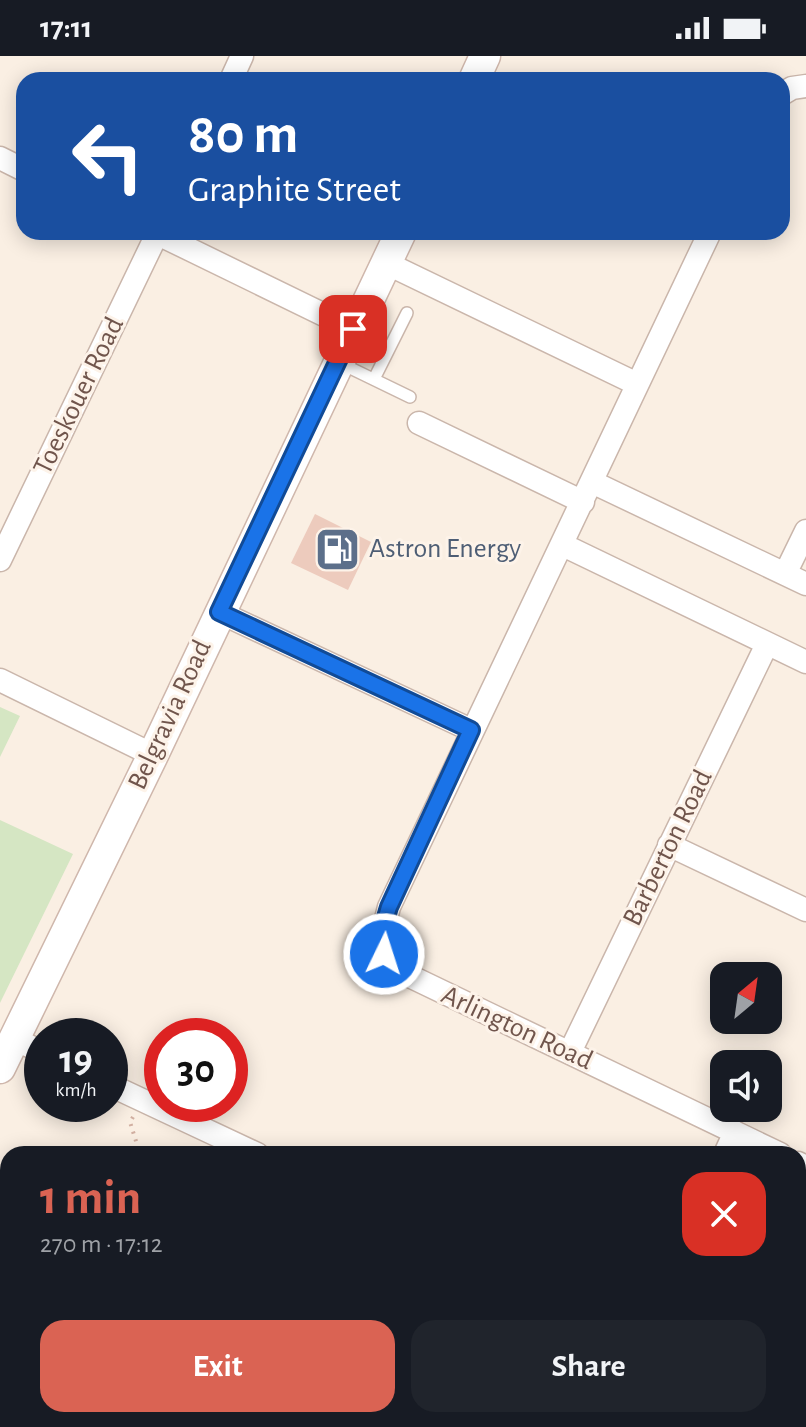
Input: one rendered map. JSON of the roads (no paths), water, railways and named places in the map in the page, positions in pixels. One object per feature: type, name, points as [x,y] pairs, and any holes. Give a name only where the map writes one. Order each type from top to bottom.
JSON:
[{"type":"street","name":"Toeskouer Road","points":[[0,560],[153,240]]},
{"type":"street","points":[[170,240],[353,329]]},
{"type":"street","name":"Belgravia Road","points":[[0,1068],[153,755],[397,240]]},
{"type":"street","name":"Arlington Road","points":[[706,240],[563,545],[471,730],[389,907],[380,943],[384,954],[397,970],[415,981],[764,1146]]},
{"type":"street","points":[[386,263],[637,384]]},
{"type":"street","points":[[419,423],[806,584]]},
{"type":"street","points":[[785,574],[806,531]]},
{"type":"street","points":[[563,545],[806,662]]},
{"type":"street","points":[[219,612],[471,730]]},
{"type":"street","name":"Barberton Road","points":[[570,1052],[767,644]]},
{"type":"street","points":[[0,680],[153,755]]},
{"type":"street","points":[[669,845],[806,910]]},
{"type":"street","points":[[14,1039],[24,1044]]},
{"type":"street","points":[[128,1093],[240,1146]]},
{"type":"street","points":[[729,1146],[735,1132]]},
{"type":"lane","points":[[374,379],[407,313]]},
{"type":"lane","points":[[338,362],[410,397]]},
{"type":"place","name":"Astron Energy","points":[[338,549]]}]
